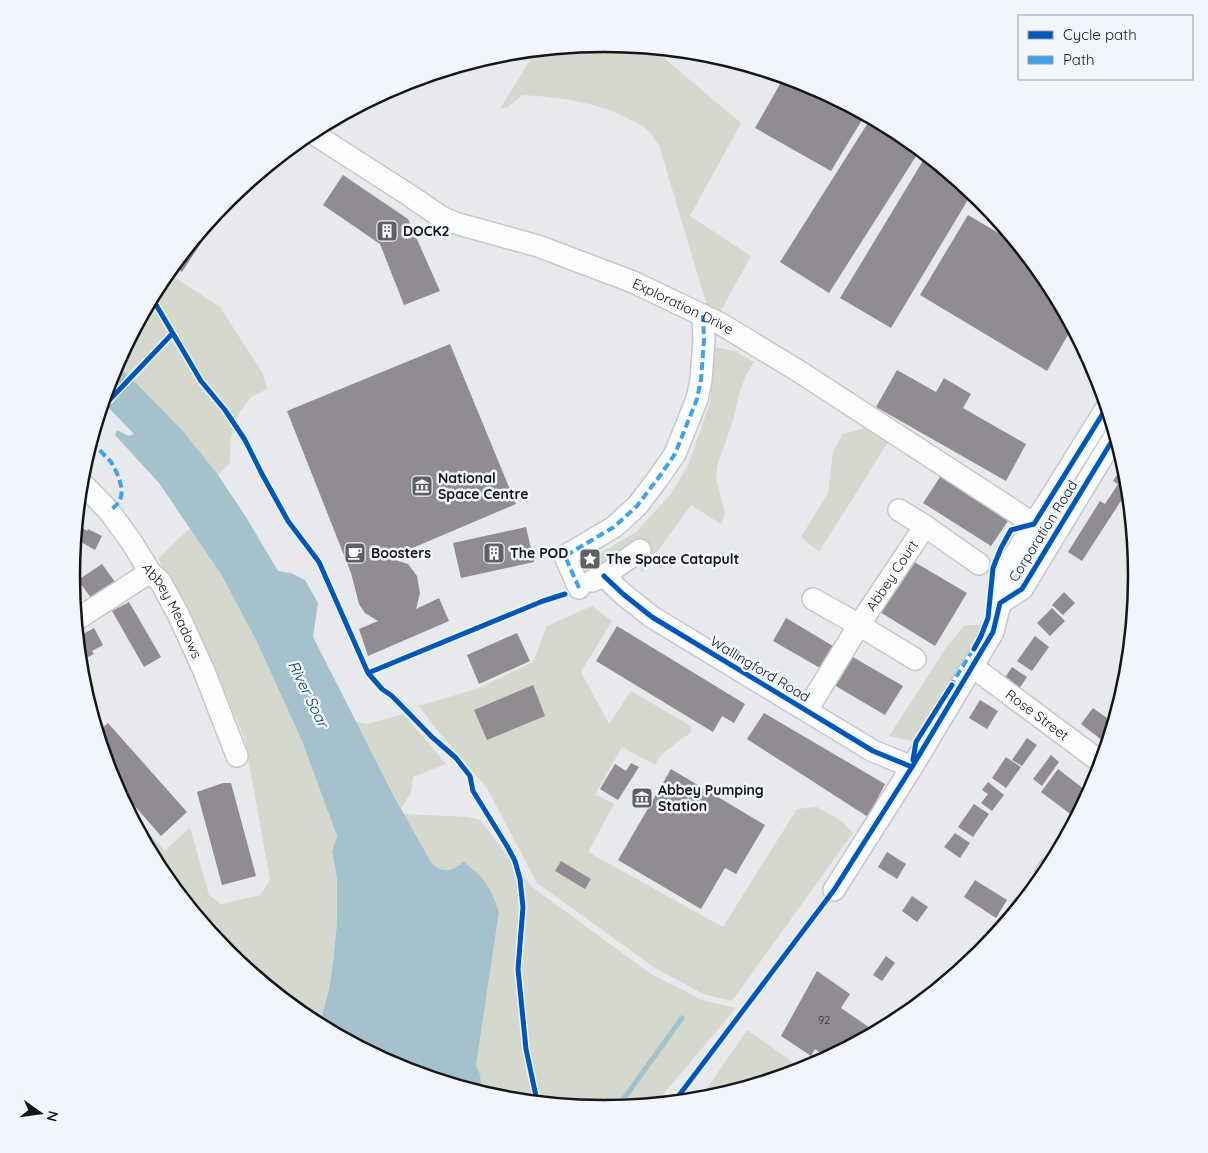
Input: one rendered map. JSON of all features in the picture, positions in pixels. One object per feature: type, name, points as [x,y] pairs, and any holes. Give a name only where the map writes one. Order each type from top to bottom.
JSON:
[{"type":"street","name":"Exploration Drive","points":[[319,137],[440,217],[538,246],[633,282],[729,329],[800,372],[1034,524]]},
{"type":"street","points":[[640,550],[604,576],[572,591],[565,556],[614,527],[637,506],[675,454],[697,399],[701,380],[704,340],[703,315]]},
{"type":"street","name":"Corporation Road","points":[[834,890],[912,767],[993,632],[1000,603],[1003,574],[1102,415]]},
{"type":"street","name":"Corporation Road","points":[[1000,603],[1022,589],[1111,443]]},
{"type":"street","name":"Abbey Meadows","points":[[87,489],[109,511],[131,541],[150,572],[160,581],[178,614],[204,671],[237,756]]},
{"type":"street","name":"Abbey Court","points":[[899,510],[979,564]]},
{"type":"street","name":"Abbey Court","points":[[807,710],[859,625],[925,526]]},
{"type":"street","points":[[81,616],[150,572]]},
{"type":"street","name":"Wallingford Road","points":[[604,576],[622,594],[652,618],[873,751],[912,767]]},
{"type":"street","name":"Abbey Court","points":[[812,599],[915,659]]},
{"type":"street","name":"Rose Street","points":[[973,667],[1095,758]]},
{"type":"shaded area","points":[[604,52],[662,56],[741,123],[690,216],[751,256],[719,314],[708,309],[659,145],[646,129],[636,122],[605,109],[578,101],[550,97],[523,95],[508,107],[500,109],[531,58]]},
{"type":"shaded area","points":[[174,277],[220,307],[263,374],[267,389],[251,397],[239,413],[230,441],[230,463],[218,475],[123,370],[134,345],[150,314]]},
{"type":"shaded area","points":[[715,347],[734,351],[754,362],[746,375],[739,394],[734,417],[717,467],[716,478],[725,513],[721,524],[691,505],[642,573],[634,545],[604,576],[590,559],[636,532],[670,495],[688,466],[710,402]]},
{"type":"shaded area","points":[[865,428],[888,442],[819,552],[801,537],[828,493],[833,452],[843,434]]},
{"type":"shaded area","points":[[190,528],[221,574],[257,642],[302,741],[337,836],[332,851],[337,878],[337,923],[329,990],[321,1017],[285,992],[233,947],[188,895],[168,868],[145,828],[165,851],[190,827],[209,895],[221,904],[260,895],[270,880],[245,740],[183,602],[158,559]]},
{"type":"shaded area","points":[[592,606],[612,621],[581,672],[609,724],[631,691],[691,726],[691,733],[659,757],[655,765],[622,747],[595,794],[614,804],[588,852],[723,927],[797,809],[817,807],[842,821],[853,833],[732,1001],[703,994],[655,968],[537,883],[487,788],[419,706],[479,688],[533,662],[547,626]]},
{"type":"shaded area","points":[[965,625],[985,625],[916,742],[889,736],[948,645]]},
{"type":"shaded area","points":[[404,714],[446,764],[413,777],[411,793],[401,808],[356,722],[367,724]]},
{"type":"shaded area","points":[[404,814],[468,817],[480,820],[532,887],[651,974],[702,1000],[736,1008],[661,1097],[604,1100],[570,1099],[536,1096],[481,1086],[480,1074],[476,1066],[499,912],[485,884],[464,861],[458,867],[447,870],[440,869],[431,862]]},
{"type":"shaded area","points":[[747,1030],[796,1064],[740,1083],[706,1090]]},
{"type":"water","name":"River Soar","points":[[123,370],[182,430],[218,475],[278,571],[291,573],[305,580],[318,603],[313,637],[396,800],[431,862],[443,870],[448,870],[460,865],[464,861],[481,877],[492,894],[499,912],[476,1066],[480,1074],[481,1086],[403,1061],[342,1030],[321,1017],[329,990],[337,923],[337,878],[332,851],[337,836],[302,741],[257,642],[221,574],[159,483],[115,435],[117,430],[129,436],[134,434],[108,407]]},
{"type":"building","points":[[781,83],[805,92],[862,121],[831,171],[755,128]]},
{"type":"building","points":[[867,124],[916,156],[829,293],[780,262]]},
{"type":"building","points":[[923,161],[968,200],[891,328],[840,298]]},
{"type":"building","name":"DOCK2","points":[[343,175],[408,219],[440,291],[404,305],[380,244],[323,205]]},
{"type":"building","points":[[968,215],[1001,234],[1040,285],[1068,334],[1047,371],[920,295]]},
{"type":"building","points":[[205,238],[182,272],[179,270]]},
{"type":"building","points":[[450,344],[516,504],[389,558],[408,564],[417,576],[420,593],[416,609],[439,598],[449,621],[368,656],[359,629],[378,621],[365,613],[359,604],[351,573],[287,411]]},
{"type":"building","points":[[897,370],[936,392],[944,378],[971,394],[963,408],[1026,444],[1006,481],[876,407]]},
{"type":"building","points":[[1118,473],[1122,499],[1082,561],[1068,552],[1100,501],[1105,504],[1118,484],[1113,481]]},
{"type":"building","points":[[942,474],[1010,518],[991,546],[923,503]]},
{"type":"building","name":"The POD","points":[[526,527],[534,562],[461,578],[453,543]]},
{"type":"building","points":[[82,528],[102,536],[95,550],[81,542]]},
{"type":"building","points":[[911,560],[967,593],[935,646],[880,612]]},
{"type":"building","points":[[102,564],[115,582],[91,598],[80,583],[80,579]]},
{"type":"building","points":[[1064,592],[1075,603],[1063,615],[1052,605]]},
{"type":"building","points":[[129,602],[161,657],[144,667],[112,611]]},
{"type":"building","points":[[1052,608],[1065,621],[1050,636],[1037,623]]},
{"type":"building","points":[[786,618],[833,646],[820,668],[773,641]]},
{"type":"building","points":[[617,626],[745,704],[734,723],[722,716],[713,732],[596,661]]},
{"type":"building","points":[[94,628],[103,645],[92,651],[94,654],[86,658],[84,645],[83,634]]},
{"type":"building","points":[[517,633],[530,661],[479,684],[467,655]]},
{"type":"building","points":[[1035,636],[1049,647],[1032,671],[1017,661]]},
{"type":"building","points":[[851,656],[903,686],[885,715],[834,685]]},
{"type":"building","points":[[1012,667],[1027,677],[1017,692],[1002,682]]},
{"type":"building","points":[[533,685],[545,716],[487,740],[474,710]]},
{"type":"building","points":[[980,700],[998,711],[987,729],[969,718]]},
{"type":"building","points":[[1093,708],[1108,719],[1102,740],[1081,724]]},
{"type":"building","points":[[764,713],[885,784],[868,817],[747,739]]},
{"type":"building","points":[[108,723],[187,812],[161,836],[131,802],[120,777],[103,728]]},
{"type":"building","points":[[1027,738],[1037,745],[1022,766],[1012,760]]},
{"type":"building","points":[[1051,755],[1059,762],[1042,786],[1033,779]]},
{"type":"building","points":[[1006,757],[1021,767],[1006,788],[992,778]]},
{"type":"building","points":[[631,763],[639,767],[618,800],[600,789],[615,764],[626,771]]},
{"type":"building","name":"Abbey Pumping Station","points":[[671,769],[765,825],[736,874],[725,868],[701,909],[618,860]]},
{"type":"building","points":[[1058,769],[1083,788],[1071,814],[1041,792]]},
{"type":"building","points":[[988,782],[1004,795],[992,811],[981,803],[988,794],[982,790]]},
{"type":"building","points":[[223,783],[231,783],[256,876],[222,885],[197,792]]},
{"type":"building","points":[[974,804],[989,814],[973,837],[958,827]]},
{"type":"building","points":[[955,833],[970,843],[960,858],[944,847]]},
{"type":"building","points":[[887,852],[906,864],[897,879],[878,867]]},
{"type":"building","points":[[561,861],[591,879],[585,889],[555,871]]},
{"type":"building","points":[[975,880],[1007,900],[996,918],[964,897]]},
{"type":"building","points":[[912,896],[928,907],[917,922],[902,911]]},
{"type":"building","points":[[886,956],[895,963],[882,981],[873,975]]},
{"type":"building","points":[[817,971],[850,994],[841,1008],[870,1028],[821,1053],[815,1049],[811,1056],[781,1036]]},
{"type":"waterway","points":[[623,1099],[682,1018]]},
{"type":"marked path","points":[[579,588],[565,556],[614,527],[637,506],[675,454],[697,399],[701,380],[704,340],[703,315]]},
{"type":"marked path","points":[[96,447],[111,462],[120,482],[121,498],[109,511]]},
{"type":"marked path","points":[[950,687],[971,653]]},
{"type":"cycle path","points":[[156,305],[201,381],[225,410],[245,440],[288,521],[319,562],[368,673],[382,689],[392,696],[432,737],[456,758],[470,776],[473,791],[515,861],[520,879],[523,907],[518,969],[526,1049],[536,1096]]},
{"type":"cycle path","points":[[112,397],[172,334]]},
{"type":"cycle path","points":[[974,649],[988,618],[993,568],[1001,548],[1011,530],[1034,524],[1102,415]]},
{"type":"cycle path","points":[[680,1095],[834,890],[912,767],[993,632],[1000,603],[1022,589],[1111,443]]},
{"type":"cycle path","points":[[604,576],[652,617],[873,751],[912,767]]},
{"type":"cycle path","points":[[368,673],[543,601],[565,594]]},
{"type":"cycle path","points":[[913,760],[916,742],[952,685]]},
{"type":"place","name":"DOCK2","points":[[387,231]]},
{"type":"place","name":"National Space Centre","points":[[422,486]]},
{"type":"place","name":"Boosters","points":[[355,553]]},
{"type":"place","name":"The POD","points":[[494,553]]},
{"type":"place","name":"The Space Catapult","points":[[590,559]]},
{"type":"place","name":"Abbey Pumping Station","points":[[642,798]]}]
